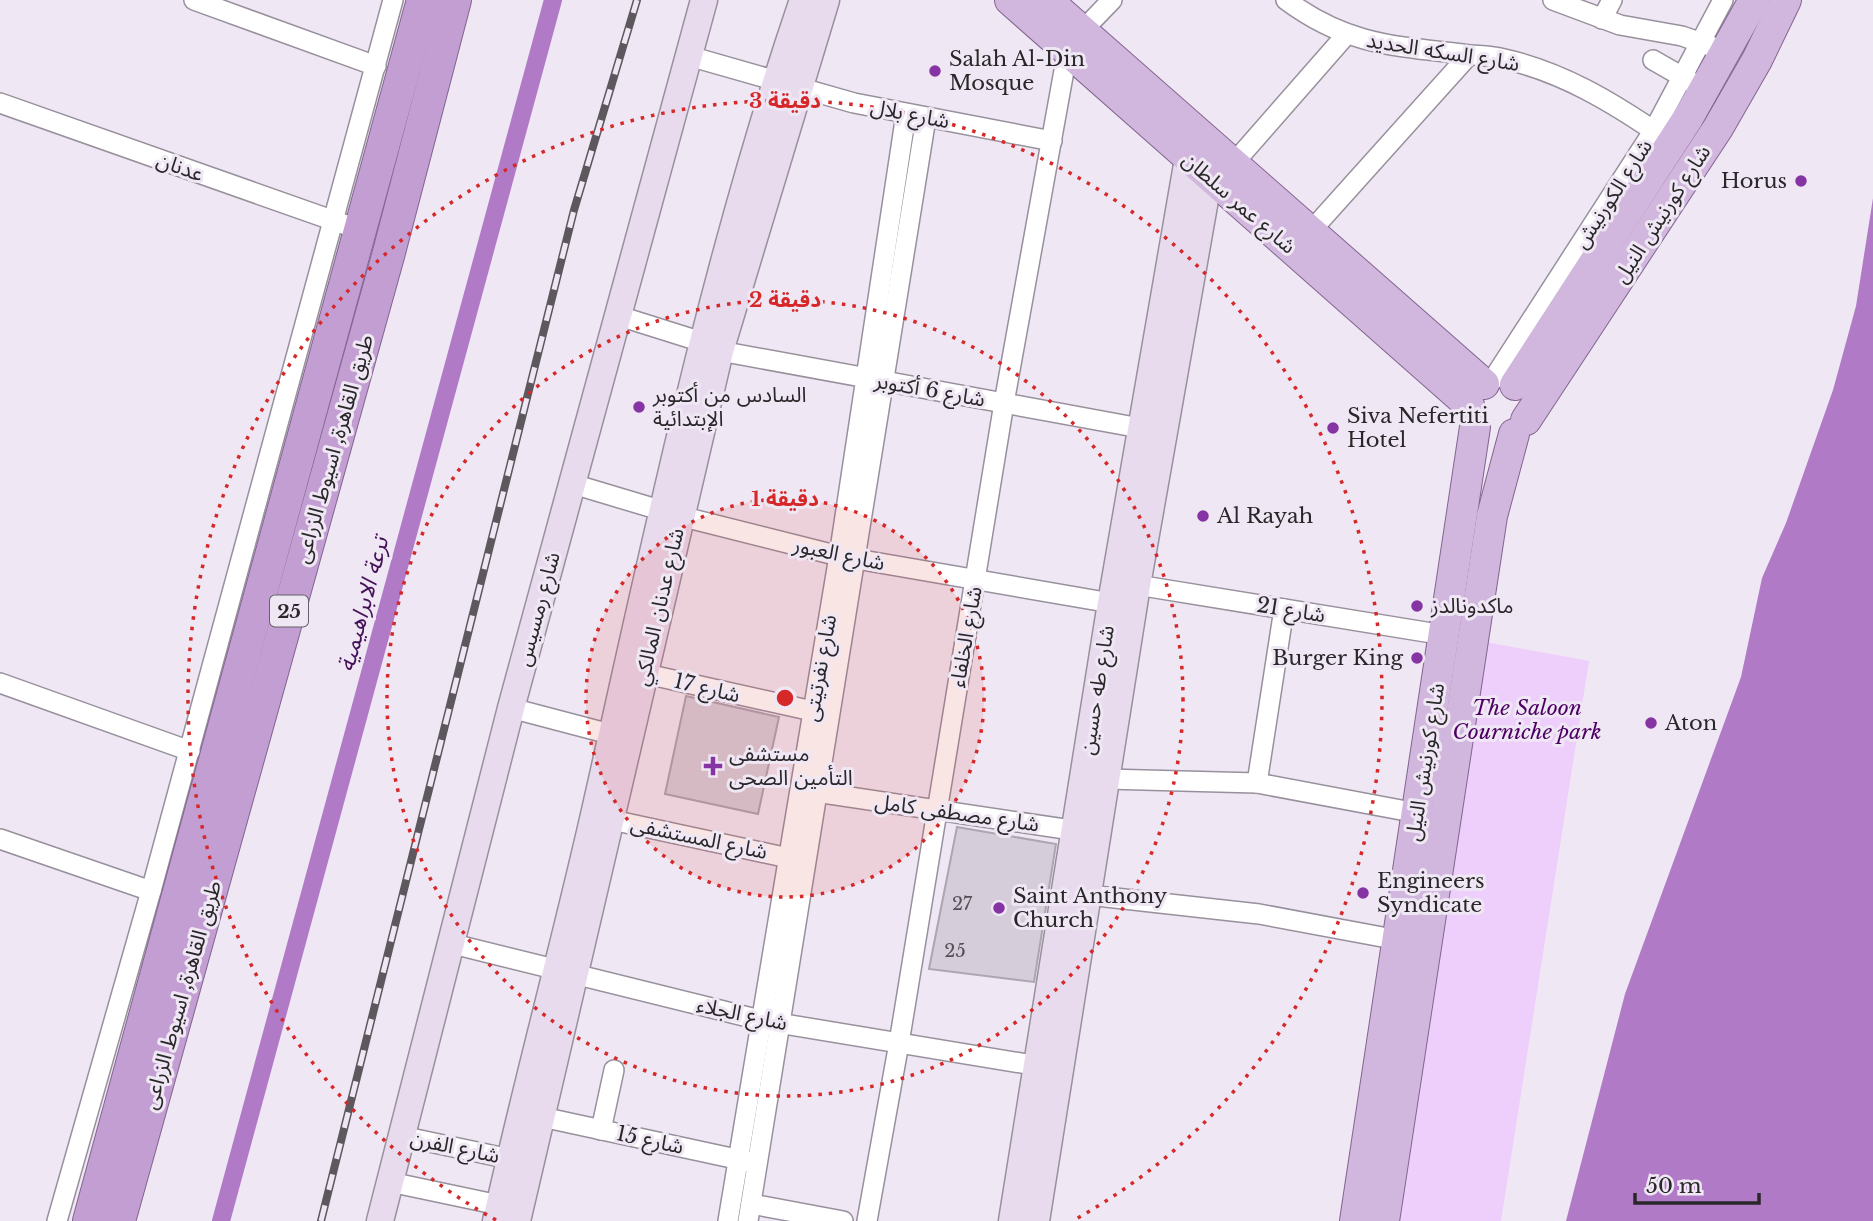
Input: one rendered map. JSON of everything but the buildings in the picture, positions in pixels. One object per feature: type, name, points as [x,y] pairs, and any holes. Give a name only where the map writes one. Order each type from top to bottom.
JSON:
[{"type":"highway","name":"طريق القاهرة, اسيوط الزراعى","points":[[119,1221],[115,1180],[349,232],[423,0]]},
{"type":"highway","name":"طريق القاهرة, اسيوط الزراعى","points":[[89,1221],[115,1180],[388,256],[455,0]]},
{"type":"highway","points":[[349,232],[388,256]]},
{"type":"main road","name":"شارع رمسيس","points":[[380,1221],[511,708],[704,0]]},
{"type":"main road","name":"شارع عدنان المالكي","points":[[504,1216],[542,1117],[567,971],[670,513],[711,347],[787,83],[803,0]]},
{"type":"main road","name":"شارع عدنان المالكي","points":[[787,83],[826,0]]},
{"type":"main road","name":"شارع عمر سلطان","points":[[1010,0],[1075,42],[1203,180],[1487,396]]},
{"type":"main road","name":"شارع عمر سلطان","points":[[1047,0],[1075,42],[1203,180],[1310,232],[1487,396]]},
{"type":"main road","name":"شارع كورنيش النيل","points":[[1355,1221],[1444,635],[1487,396],[1663,137],[1714,48],[1754,0]]},
{"type":"main road","name":"شارع كورنيش النيل","points":[[1384,1221],[1492,516],[1520,427],[1718,128],[1757,60],[1786,0]]},
{"type":"main road","name":"شارع طه حسين","points":[[1012,1221],[1039,1066],[1087,832],[1111,603],[1140,428],[1203,180]]},
{"type":"main road","name":"شارع طه حسين","points":[[1036,1221],[1088,895],[1087,832],[1106,779],[1203,180]]},
{"type":"main road","points":[[1487,396],[1525,397],[1520,427],[1493,438],[1487,396]]},
{"type":"main road","name":"شارع عدنان المالكي","points":[[504,1216],[510,1159],[567,971]]},
{"type":"street","points":[[194,0],[376,66]]},
{"type":"street","name":"طريق القاهرة, اسيوط الزراعى","points":[[57,1221],[190,751],[349,232],[376,66],[393,0]]},
{"type":"street","points":[[1075,42],[1111,0]]},
{"type":"street","name":"شارع السكه الحديد","points":[[1286,0],[1346,35],[1377,44],[1497,57],[1561,77],[1592,91],[1663,137]]},
{"type":"street","points":[[1602,19],[1612,0]]},
{"type":"street","points":[[1558,1],[1602,19],[1714,48],[1723,0]]},
{"type":"street","points":[[1203,180],[1346,35]]},
{"type":"street","name":"شارع الخلفاء","points":[[867,1221],[899,1043],[1004,403],[1052,141],[1075,42]]},
{"type":"street","points":[[1310,232],[1469,55]]},
{"type":"street","name":"شارع بلال","points":[[689,56],[906,114],[1052,141]]},
{"type":"street","points":[[1653,60],[1695,84]]},
{"type":"street","name":"عدنان","points":[[0,103],[349,232]]},
{"type":"street","name":"شارع نفرتيتى","points":[[728,1221],[738,1160],[769,1021],[848,558],[874,380],[906,114]]},
{"type":"street","name":"شارع نفرتيتى","points":[[874,380],[926,118]]},
{"type":"street","name":"شارع 6 أكتوبر","points":[[616,315],[711,347],[874,380],[1140,428]]},
{"type":"street","name":"شارع العبور","points":[[573,484],[670,513],[848,558],[975,582],[1111,603]]},
{"type":"street","name":"شارع 21","points":[[1137,585],[1444,635]]},
{"type":"street","points":[[1257,783],[1284,609]]},
{"type":"street","name":"شارع 17","points":[[635,671],[822,714]]},
{"type":"street","points":[[0,683],[190,751]]},
{"type":"street","points":[[511,708],[620,736]]},
{"type":"street","name":"شارع نفرتيتى","points":[[796,860],[816,792],[822,714]]},
{"type":"street","points":[[1106,779],[1257,783],[1416,813]]},
{"type":"street","name":"شارع مصطفى كامل","points":[[816,792],[1087,832]]},
{"type":"street","name":"شارع المستشفى","points":[[603,818],[796,860]]},
{"type":"street","points":[[0,839],[151,891]]},
{"type":"street","points":[[1088,895],[1259,914],[1428,946]]},
{"type":"street","name":"شارع الجلاء","points":[[449,943],[769,1021],[1039,1066]]},
{"type":"street","name":"شارع نفرتيتى","points":[[750,1213],[758,1164],[769,1021]]},
{"type":"street","points":[[601,1130],[614,1070]]},
{"type":"street","name":"شارع 15","points":[[542,1117],[758,1164]]},
{"type":"street","name":"شارع الفرن","points":[[401,1136],[510,1159]]},
{"type":"street","points":[[390,1182],[504,1216]]},
{"type":"street","points":[[750,1213],[843,1221]]},
{"type":"green space","name":"The Saloon Courniche park","points":[[1486,642],[1589,661],[1501,1221],[1399,1221]]},
{"type":"shaded area","points":[[1873,198],[1873,1221],[1566,1221],[1625,994],[1741,677],[1762,578],[1786,523],[1833,390],[1856,306]]},
{"type":"waterway","name":"ترعة الابراهيمية","points":[[221,1221],[553,0]]},
{"type":"railway","points":[[321,1221],[574,210],[637,0]]},
{"type":"place","name":"Salah Al-Din Mosque","points":[[935,71]]},
{"type":"place","name":"Horus","points":[[1801,181]]},
{"type":"place","name":"السادس من أكتوبر الإبتدائية","points":[[639,407]]},
{"type":"place","name":"Siva Nefertiti Hotel","points":[[1333,428]]},
{"type":"place","name":"Al Rayah","points":[[1203,516]]},
{"type":"place","name":"ماكدونالدز","points":[[1417,606]]},
{"type":"place","name":"Burger King","points":[[1417,658]]},
{"type":"place","name":"Aton","points":[[1651,723]]},
{"type":"place","name":"مستشفى التأمين الصحى","points":[[713,766]]},
{"type":"place","name":"Engineers Syndicate","points":[[1363,893]]},
{"type":"place","name":"Saint Anthony Church","points":[[999,908]]}]
